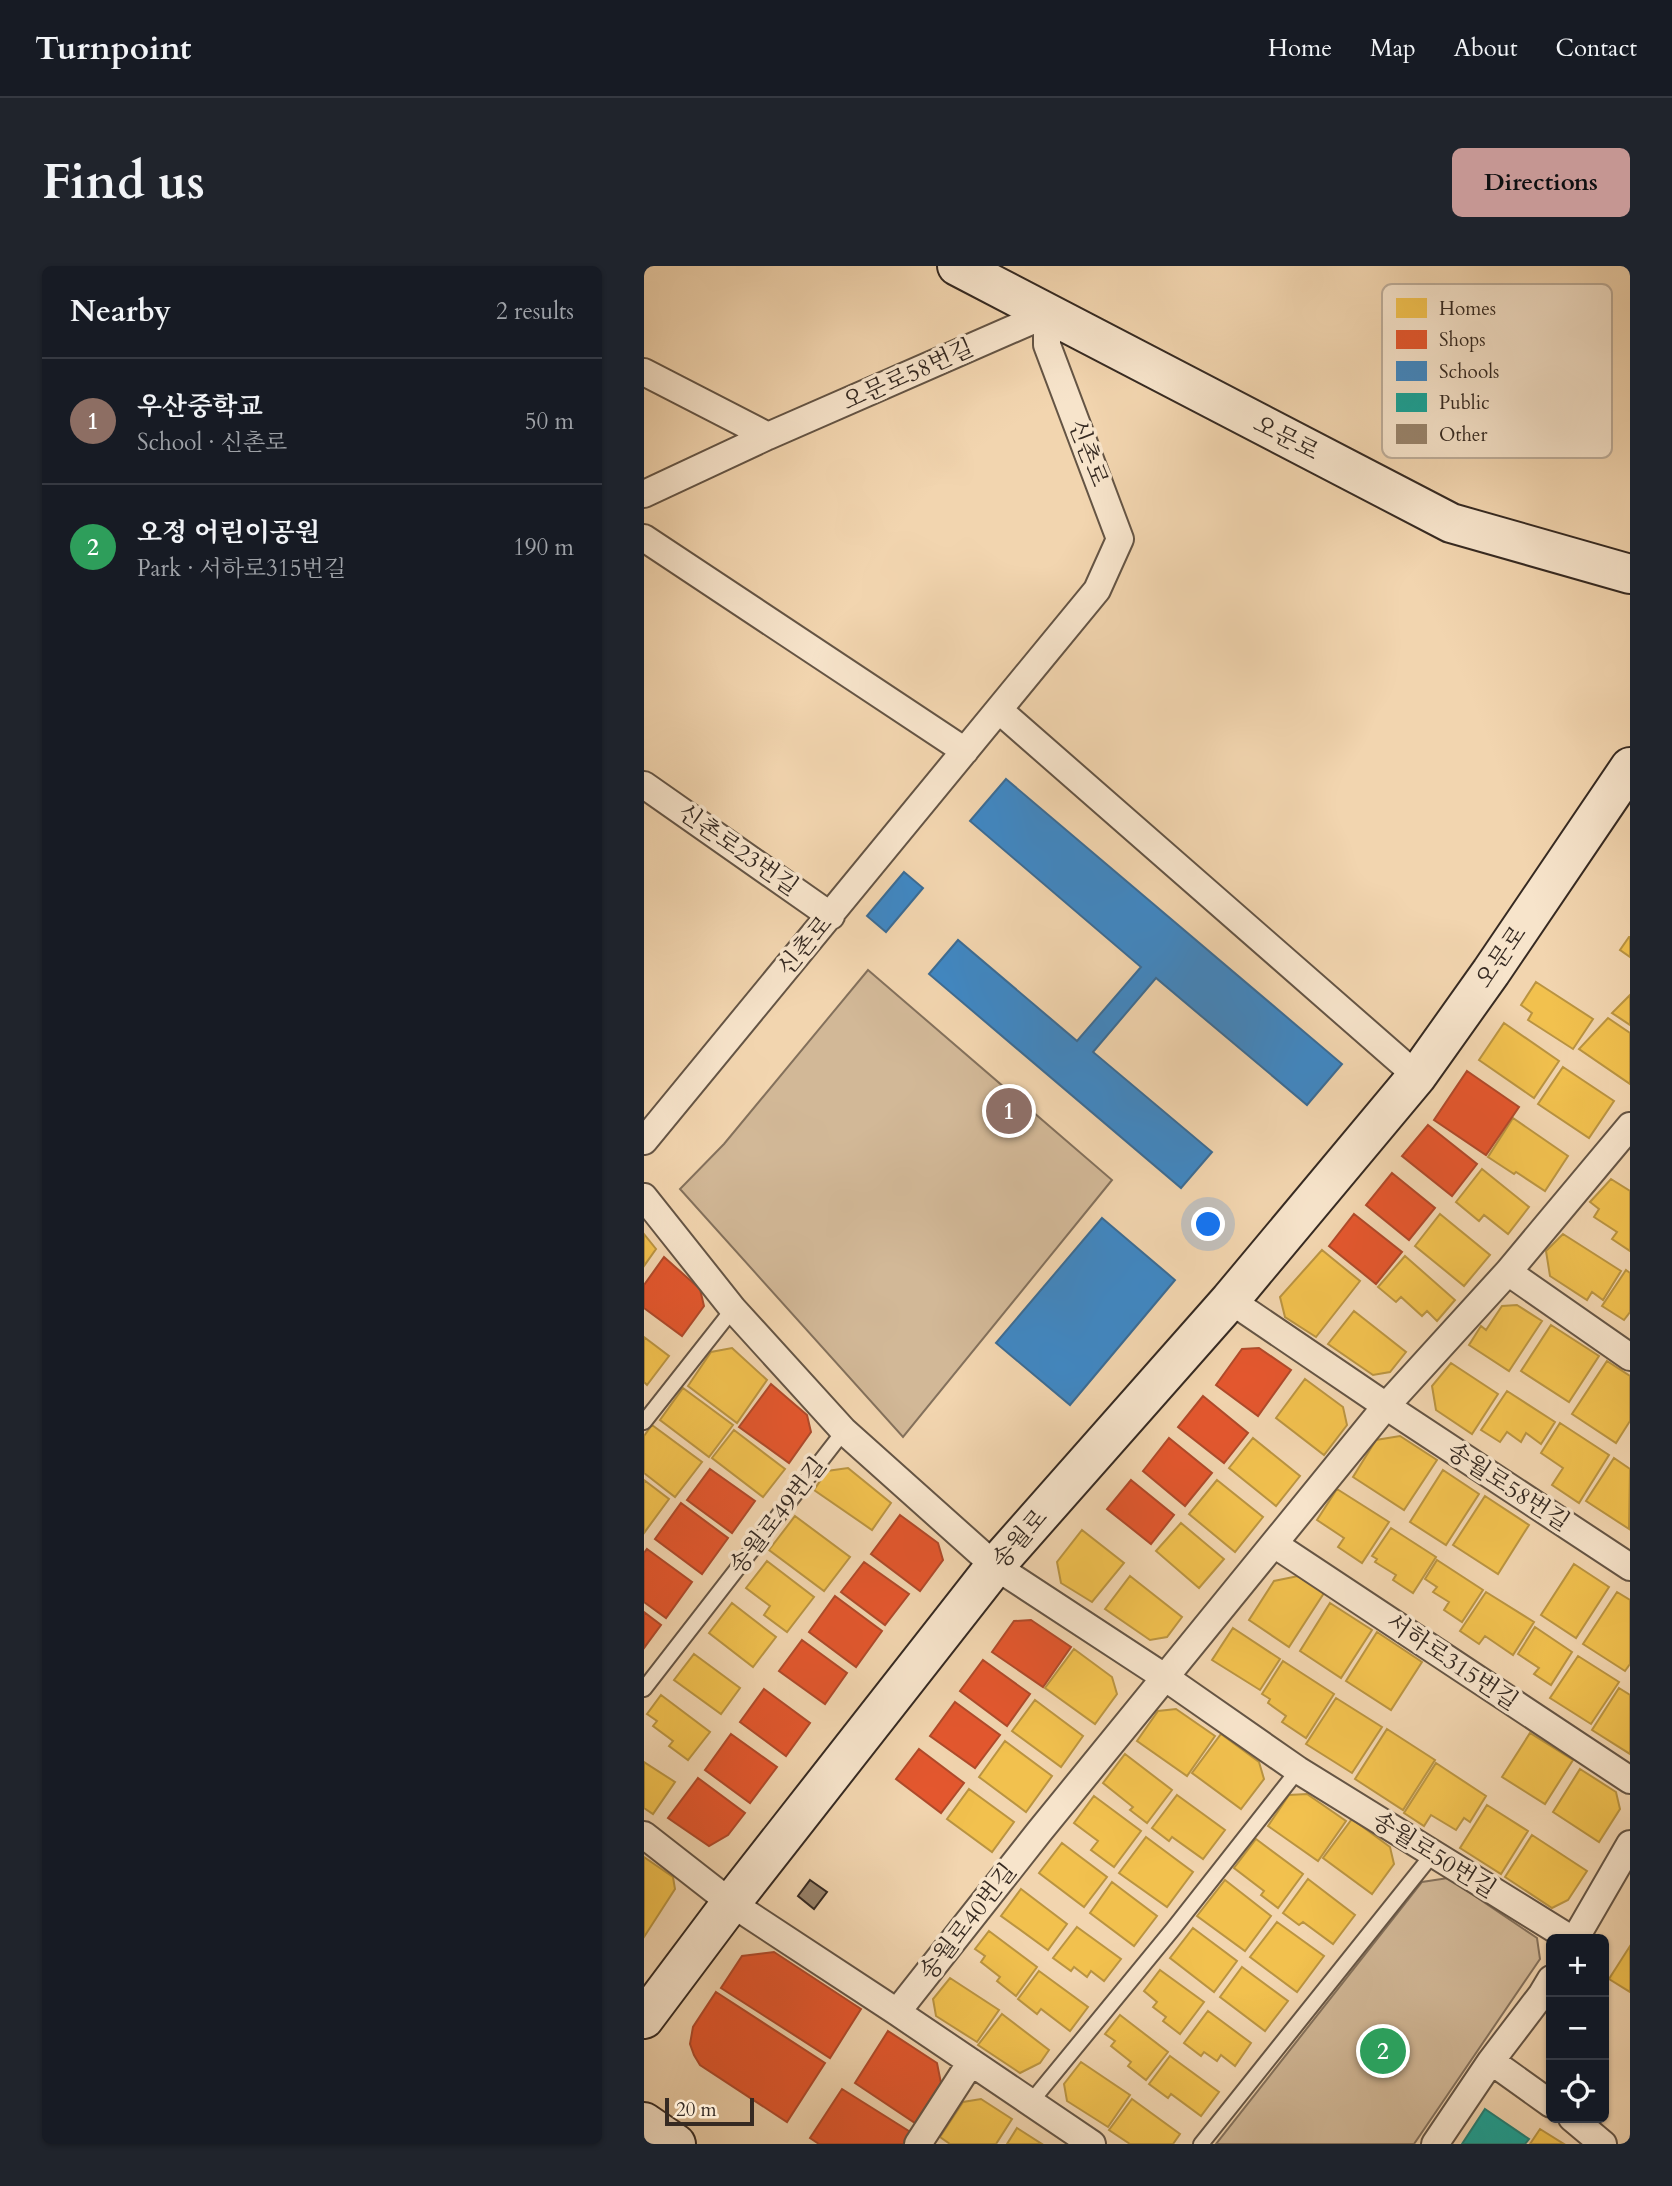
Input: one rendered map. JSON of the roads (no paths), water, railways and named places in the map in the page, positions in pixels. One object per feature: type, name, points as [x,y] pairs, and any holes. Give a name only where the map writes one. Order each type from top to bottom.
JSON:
[{"type":"street","name":"오문로","points":[[957,266],[1451,523],[1630,573]]},
{"type":"street","name":"오문로58번길","points":[[644,494],[768,436],[1047,314]]},
{"type":"street","name":"신촌로","points":[[644,1141],[1097,590],[1121,539],[1047,345],[1047,314]]},
{"type":"street","points":[[644,372],[768,436]]},
{"type":"street","points":[[644,538],[965,751]]},
{"type":"street","points":[[1000,711],[1417,1076]]},
{"type":"street","name":"오문로","points":[[1417,1076],[1630,767]]},
{"type":"street","name":"신촌로23번길","points":[[644,785],[831,916]]},
{"type":"street","name":"송월로","points":[[644,2019],[731,1903],[995,1566],[1230,1300],[1417,1076]]},
{"type":"street","points":[[1166,1678],[1386,1406],[1508,1272],[1630,1126]]},
{"type":"street","name":"송월로49번길","points":[[644,1197],[733,1309],[844,1431],[995,1566]]},
{"type":"street","points":[[1508,1272],[1630,1357]]},
{"type":"street","name":"송월로58번길","points":[[1230,1300],[1630,1567]]},
{"type":"street","name":"서하로315번길","points":[[1274,1544],[1630,1780]]},
{"type":"street","name":"송월로50번길","points":[[995,1566],[1166,1678],[1298,1770],[1565,1934]]},
{"type":"street","name":"송월로40번길","points":[[897,2012],[1039,1832],[1166,1678]]},
{"type":"street","points":[[644,1835],[731,1903],[1092,2144]]},
{"type":"street","points":[[1576,1934],[1630,1844]]},
{"type":"street","points":[[1435,2144],[1491,2061],[1546,1987]]},
{"type":"street","points":[[1491,2061],[1546,2100]]},
{"type":"street","points":[[918,2144],[971,2062]]},
{"type":"street","points":[[644,2122],[676,2144]]},
{"type":"street","points":[[1578,2123],[1603,2144]]},
{"type":"lane","points":[[644,1422],[733,1309]]},
{"type":"lane","name":"송월로49번길","points":[[644,1689],[844,1431]]},
{"type":"lane","points":[[1030,2103],[1174,1928],[1298,1770]]},
{"type":"lane","points":[[1201,2144],[1432,1854]]},
{"type":"place","name":"우산중학교","points":[[1009,1111]]},
{"type":"place","name":"오정 어린이공원","points":[[1383,2051]]}]
